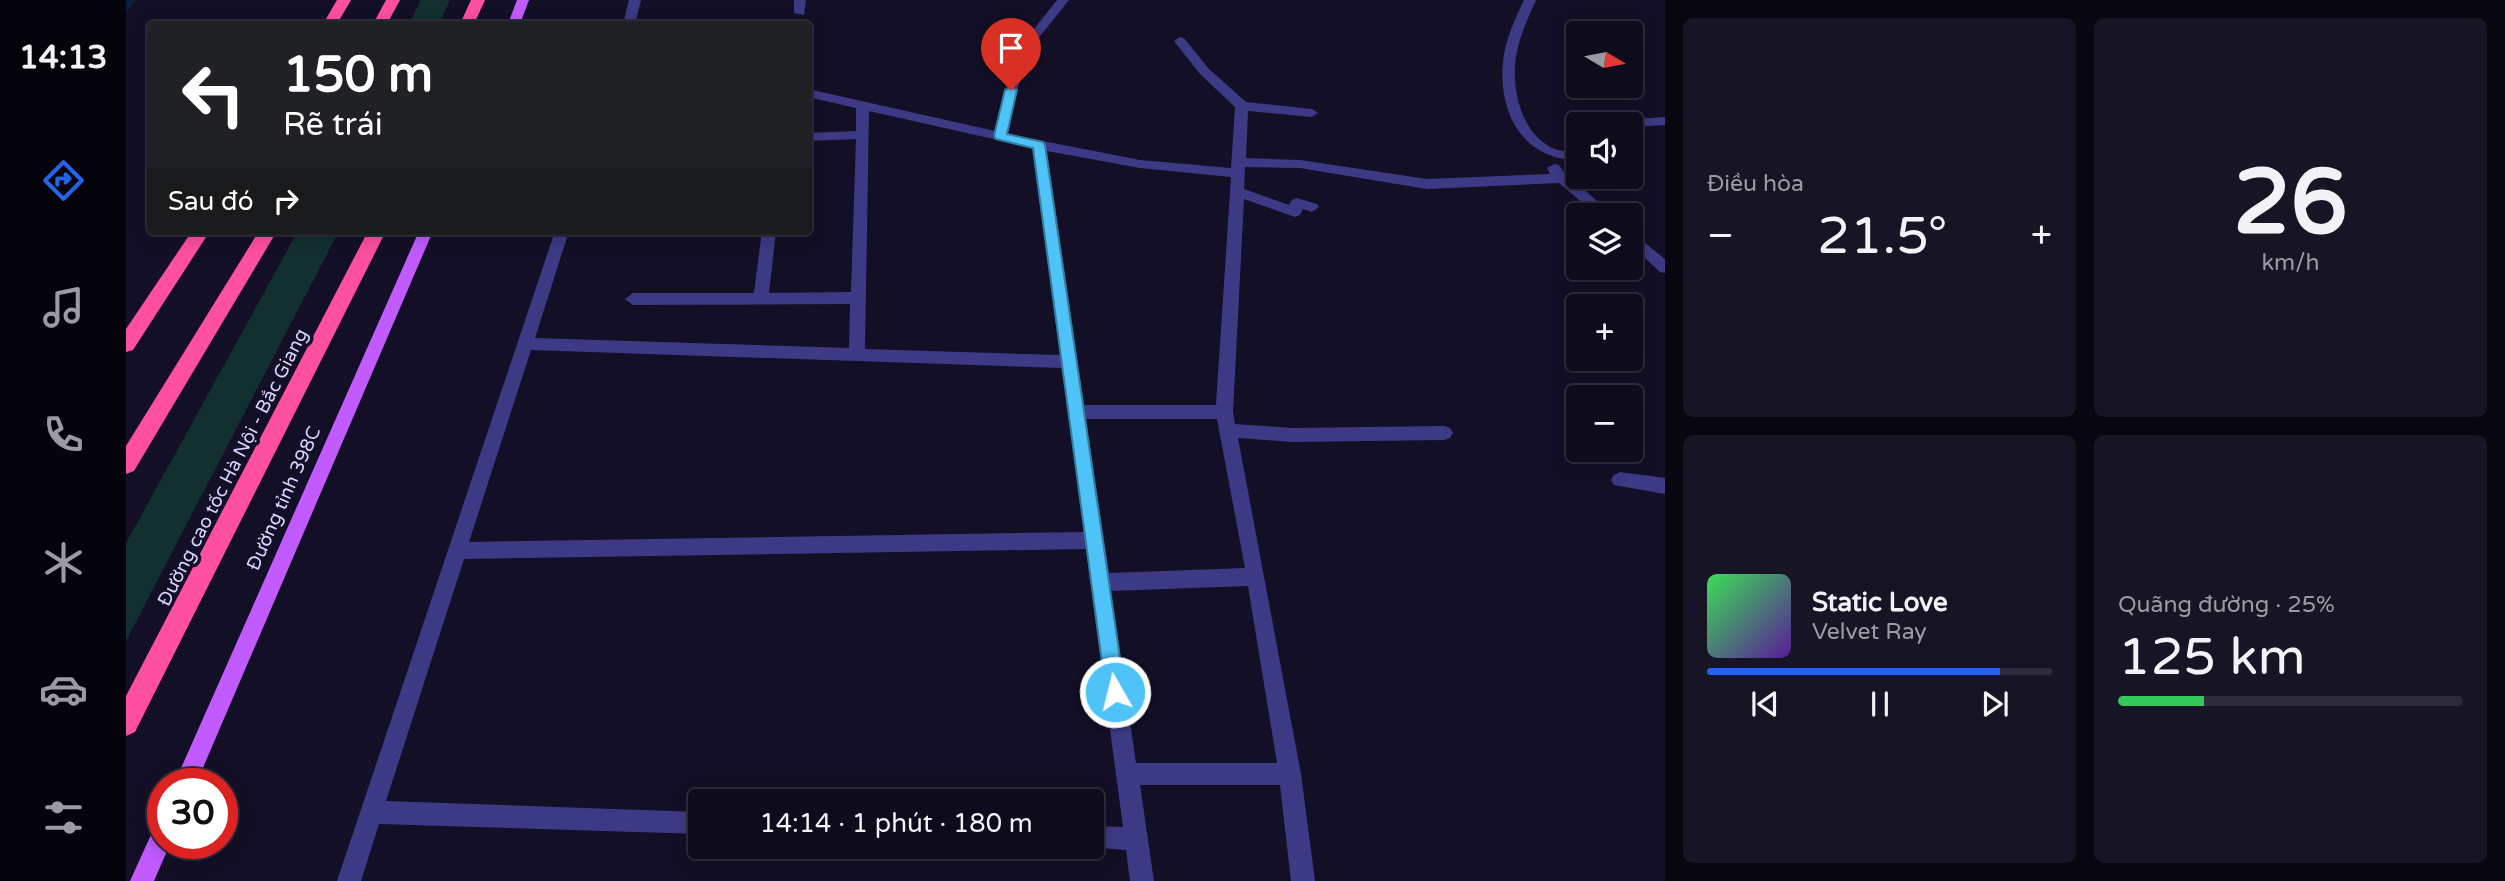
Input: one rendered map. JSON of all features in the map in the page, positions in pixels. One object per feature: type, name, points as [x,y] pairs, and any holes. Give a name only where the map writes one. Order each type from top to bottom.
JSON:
[{"type":"highway","points":[[332,21],[344,0]]},
{"type":"highway","points":[[382,21],[393,0]]},
{"type":"highway","points":[[468,21],[478,0]]},
{"type":"highway","points":[[126,345],[198,235]]},
{"type":"highway","points":[[126,465],[266,235]]},
{"type":"highway","name":"Đường cao tốc Hà Nội - Bắc Giang","points":[[126,723],[375,235]]},
{"type":"main road","points":[[515,21],[523,0]]},
{"type":"main road","name":"Đường tỉnh 398C","points":[[192,768],[424,235]]},
{"type":"main road","points":[[142,881],[152,859]]},
{"type":"street","points":[[630,21],[635,0]]},
{"type":"street","points":[[1000,136],[1017,67],[1032,39],[1063,0]]},
{"type":"street","points":[[1530,0],[1509,60],[1510,100],[1530,138],[1543,150],[1561,177],[1592,203]]},
{"type":"street","points":[[1180,41],[1204,71],[1242,106],[1311,113]]},
{"type":"street","points":[[812,94],[1039,145],[1140,164],[1239,168],[1300,164],[1427,184],[1561,177]]},
{"type":"street","points":[[857,355],[863,106]]},
{"type":"street","points":[[1242,106],[1225,421],[1256,577],[1290,774],[1303,881]]},
{"type":"street","points":[[1643,122],[1665,121]]},
{"type":"street","points":[[812,138],[862,135]]},
{"type":"street","points":[[1039,145],[1142,881]]},
{"type":"street","points":[[1543,150],[1554,156],[1566,156]]},
{"type":"street","points":[[1238,192],[1294,212],[1297,203],[1312,207]]},
{"type":"street","points":[[349,881],[561,235]]},
{"type":"street","points":[[761,299],[769,235]]},
{"type":"street","points":[[1643,248],[1665,268]]},
{"type":"street","points":[[633,299],[859,298]]},
{"type":"street","points":[[525,344],[1069,362]]},
{"type":"street","points":[[1076,412],[1225,421],[1292,435],[1444,433]]},
{"type":"street","points":[[1620,480],[1665,486]]},
{"type":"street","points":[[457,551],[1094,540]]},
{"type":"street","points":[[1100,582],[1256,577]]},
{"type":"street","points":[[1127,774],[1290,774]]},
{"type":"street","points":[[372,812],[688,823]]},
{"type":"street","points":[[1104,838],[1136,839]]},
{"type":"green space","points":[[421,0],[450,0],[440,21],[410,21]]},
{"type":"green space","points":[[296,235],[337,235],[126,641],[126,543]]},
{"type":"waterway","points":[[126,7],[132,0]]},
{"type":"route","points":[[1011,90],[1000,136],[1039,145],[1115,692]]}]
